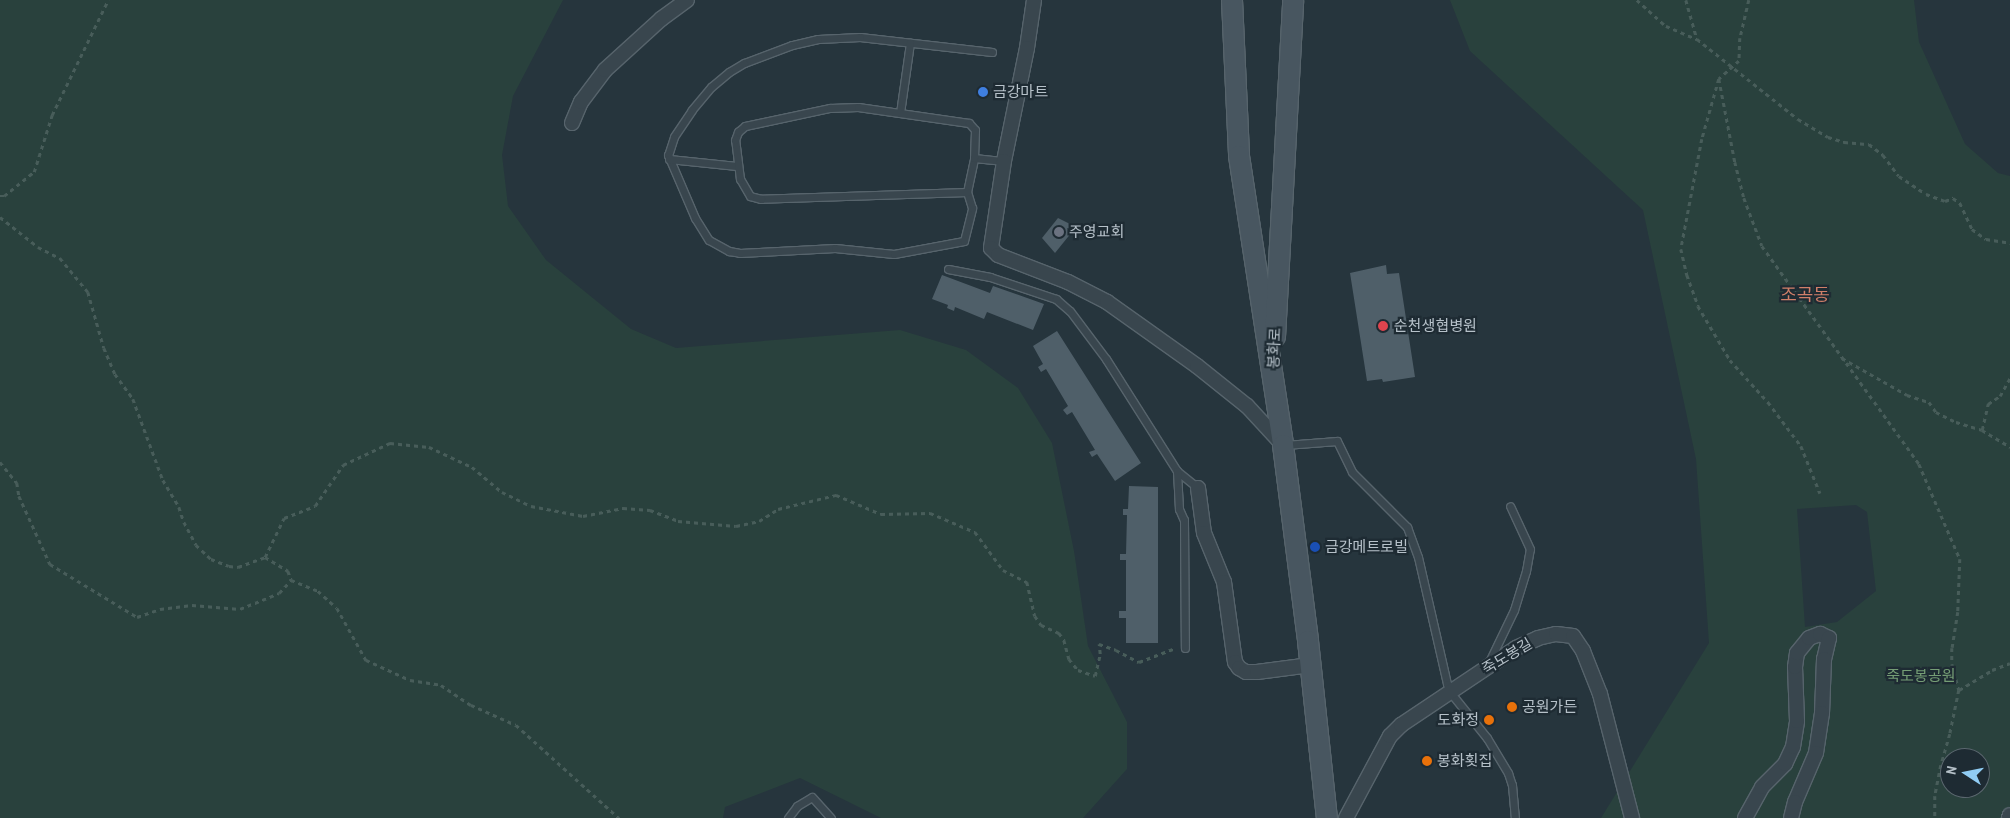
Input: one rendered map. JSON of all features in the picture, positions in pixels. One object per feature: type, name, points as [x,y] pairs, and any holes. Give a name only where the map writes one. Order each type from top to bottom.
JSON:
[{"type":"main road","name":"봉화로","points":[[1232,0],[1239,156],[1273,377]]},
{"type":"main road","name":"봉화로","points":[[1273,377],[1293,0]]},
{"type":"main road","points":[[1273,377],[1311,665],[1327,818]]},
{"type":"street","points":[[572,123],[581,102],[605,70],[661,20],[687,0]]},
{"type":"street","points":[[1034,0],[1027,48],[1004,162],[991,248],[998,255],[1068,282],[1107,302],[1197,366],[1247,406],[1283,445]]},
{"type":"street","points":[[1198,488],[1204,533],[1224,582],[1235,662],[1239,668],[1246,672],[1311,665]]},
{"type":"street","name":"죽도봉길","points":[[1346,818],[1390,736],[1401,726],[1488,667],[1538,638],[1556,634],[1574,636],[1583,651],[1600,694],[1632,818]]},
{"type":"street","points":[[1744,818],[1762,787],[1785,764],[1793,747],[1797,721],[1795,667],[1797,652],[1809,638],[1820,634],[1829,638],[1824,659],[1822,713],[1816,753],[1794,802],[1792,818]]},
{"type":"lane","points":[[967,192],[761,199],[750,196],[740,179],[737,166],[736,140],[738,132],[746,126],[830,108],[858,107],[969,123],[975,130],[974,158],[967,192],[972,208],[964,241],[894,254],[835,248],[740,253],[730,251],[709,240],[695,218],[668,155],[674,137],[692,110],[711,87],[729,72],[744,63],[772,51],[818,39],[860,37],[992,52]]},
{"type":"lane","points":[[900,113],[910,43]]},
{"type":"lane","points":[[974,158],[1004,162]]},
{"type":"lane","points":[[669,159],[737,166]]},
{"type":"lane","points":[[948,269],[990,277],[1056,299],[1070,311],[1106,359],[1177,471],[1198,488]]},
{"type":"lane","points":[[1283,445],[1337,441],[1352,472],[1407,527],[1418,557],[1442,671],[1450,692],[1487,738],[1508,773],[1512,785],[1515,818]]},
{"type":"lane","points":[[1177,471],[1179,509],[1184,520],[1185,646]]},
{"type":"lane","points":[[1488,667],[1493,651],[1514,610],[1526,571],[1530,550],[1510,506]]},
{"type":"lane","points":[[788,818],[797,806],[812,797],[831,818]]},
{"type":"path","points":[[0,196],[4,196],[34,172],[56,107],[108,0]]},
{"type":"path","points":[[1636,0],[1666,26],[1698,39],[1798,119],[1828,137],[1844,142],[1868,144],[1882,155],[1899,176],[1926,194],[1944,201],[1953,198],[1960,203],[1972,229],[1986,239],[2010,243]]},
{"type":"path","points":[[1686,0],[1698,39]]},
{"type":"path","points":[[1749,0],[1740,38],[1738,61],[1719,79],[1702,139],[1681,249],[1687,275],[1698,306],[1730,360],[1768,402],[1801,446],[1820,493]]},
{"type":"path","points":[[1719,79],[1744,198],[1762,246],[1919,464],[1960,559],[1958,612],[1952,648],[1952,664],[1959,690],[1950,734],[1940,764],[1935,796],[1935,818]]},
{"type":"path","points":[[0,217],[38,247],[60,258],[88,292],[104,348],[115,374],[134,399],[163,480],[196,544],[211,559],[229,566],[238,567],[265,557],[284,518],[315,506],[343,465],[390,442],[429,447],[472,467],[502,492],[531,506],[583,516],[623,508],[650,510],[678,521],[736,526],[759,521],[778,509],[836,494],[881,514],[930,513],[975,532],[1003,570],[1027,582],[1035,616],[1041,625],[1059,633],[1064,640],[1069,659],[1078,670],[1095,676],[1100,654],[1099,644],[1116,650],[1139,662],[1185,646]]},
{"type":"path","points":[[1841,357],[1907,395],[1929,402],[1936,412],[1956,422],[1982,430],[2010,447]]},
{"type":"path","points":[[1982,430],[1988,404],[2000,396],[2010,378]]},
{"type":"path","points":[[0,462],[17,483],[19,496],[50,564],[136,617],[160,609],[192,605],[240,609],[279,592],[291,580]]},
{"type":"path","points":[[265,557],[288,571],[291,580],[318,591],[337,608],[366,660],[410,680],[441,685],[471,705],[516,724],[620,818]]},
{"type":"path","points":[[1959,690],[1992,670],[2010,663]]},
{"type":"green space","points":[[0,0],[563,0],[513,96],[502,155],[508,206],[546,260],[631,329],[676,348],[900,330],[966,350],[1018,388],[1052,443],[1074,551],[1088,646],[1127,722],[1127,769],[1083,818],[881,818],[800,778],[725,807],[723,818],[0,818]]},
{"type":"green space","name":"죽도봉공원","points":[[1450,0],[1914,0],[1919,42],[1965,144],[1998,173],[2010,176],[2010,818],[1601,818],[1709,643],[1696,459],[1643,210],[1470,51]],"holes":[[[1856,505],[1867,512],[1876,591],[1837,622],[1805,627],[1797,509]]]},
{"type":"building","name":"주영교회","points":[[1058,218],[1076,227],[1055,253],[1042,238]]},
{"type":"building","name":"순천생협병원","points":[[1386,265],[1387,274],[1399,273],[1415,377],[1383,382],[1382,379],[1367,381],[1350,273]]},
{"type":"building","points":[[942,275],[990,293],[993,286],[1044,304],[1033,330],[987,312],[984,319],[955,307],[954,311],[947,308],[948,305],[932,299]]},
{"type":"building","points":[[1057,331],[1141,463],[1115,481],[1097,454],[1092,457],[1089,452],[1095,450],[1072,412],[1067,415],[1063,410],[1068,406],[1046,369],[1041,372],[1038,367],[1043,364],[1033,346]]},
{"type":"building","points":[[1129,486],[1158,487],[1158,643],[1126,643],[1126,618],[1119,618],[1119,611],[1126,611],[1126,560],[1120,560],[1120,554],[1126,554],[1127,515],[1123,515],[1123,509],[1128,509]]},
{"type":"place","name":"금강마트","points":[[983,92]]},
{"type":"place","name":"주영교회","points":[[1059,232]]},
{"type":"place","name":"순천생협병원","points":[[1383,326]]},
{"type":"place","name":"금강메트로빌","points":[[1315,547]]},
{"type":"place","name":"공원가든","points":[[1512,707]]},
{"type":"place","name":"도화정","points":[[1489,720]]},
{"type":"place","name":"봉화횟집","points":[[1427,761]]},
{"type":"district","name":"조곡동","points":[[1805,295]]}]
